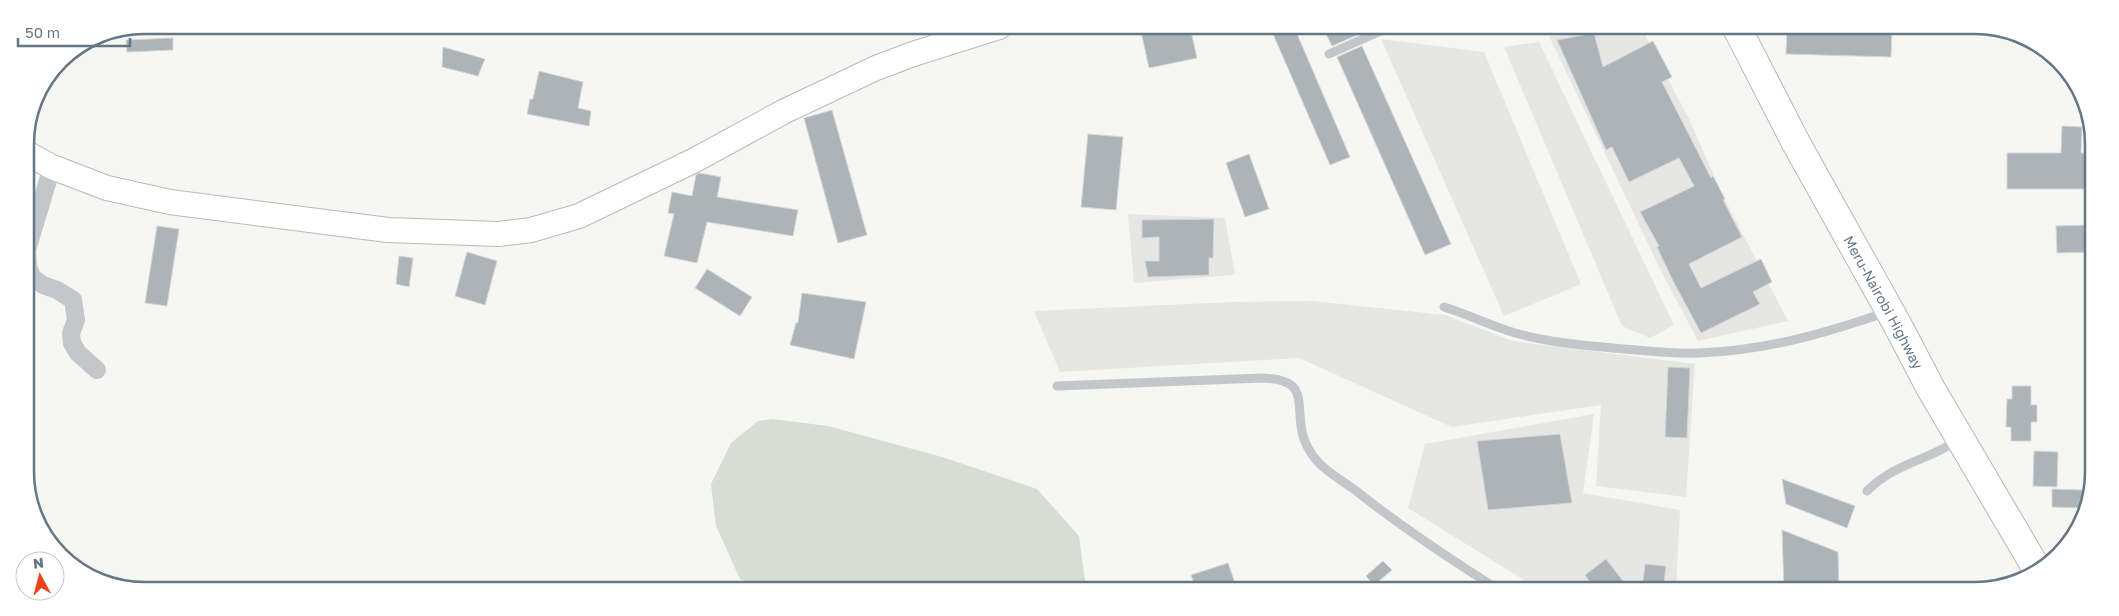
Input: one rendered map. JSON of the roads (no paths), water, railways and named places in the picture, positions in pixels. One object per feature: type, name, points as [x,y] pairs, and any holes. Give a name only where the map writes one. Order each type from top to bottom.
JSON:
[{"type":"highway","name":"Meru-Nairobi Highway","points":[[1740,34],[1796,143],[1890,311],[1931,389],[2034,565]]},
{"type":"street","points":[[34,157],[52,167],[108,188],[138,196],[388,230],[498,234],[531,230],[570,219],[593,210],[695,160],[785,111],[876,68],[977,34]]},
{"type":"street","points":[[34,229],[52,167]]},
{"type":"street","points":[[34,278],[73,300],[76,320],[72,333],[72,343],[78,353],[97,370]]},
{"type":"lane","points":[[1329,54],[1374,34]]},
{"type":"lane","points":[[1444,307],[1468,314],[1483,323],[1536,338],[1597,347],[1699,353],[1745,350],[1785,343],[1890,311]]},
{"type":"lane","points":[[1057,386],[1262,378],[1284,381],[1294,386],[1298,393],[1302,432],[1318,462],[1378,509],[1487,582]]},
{"type":"lane","points":[[1866,491],[1878,479],[1902,465],[1933,454],[1961,439]]}]
